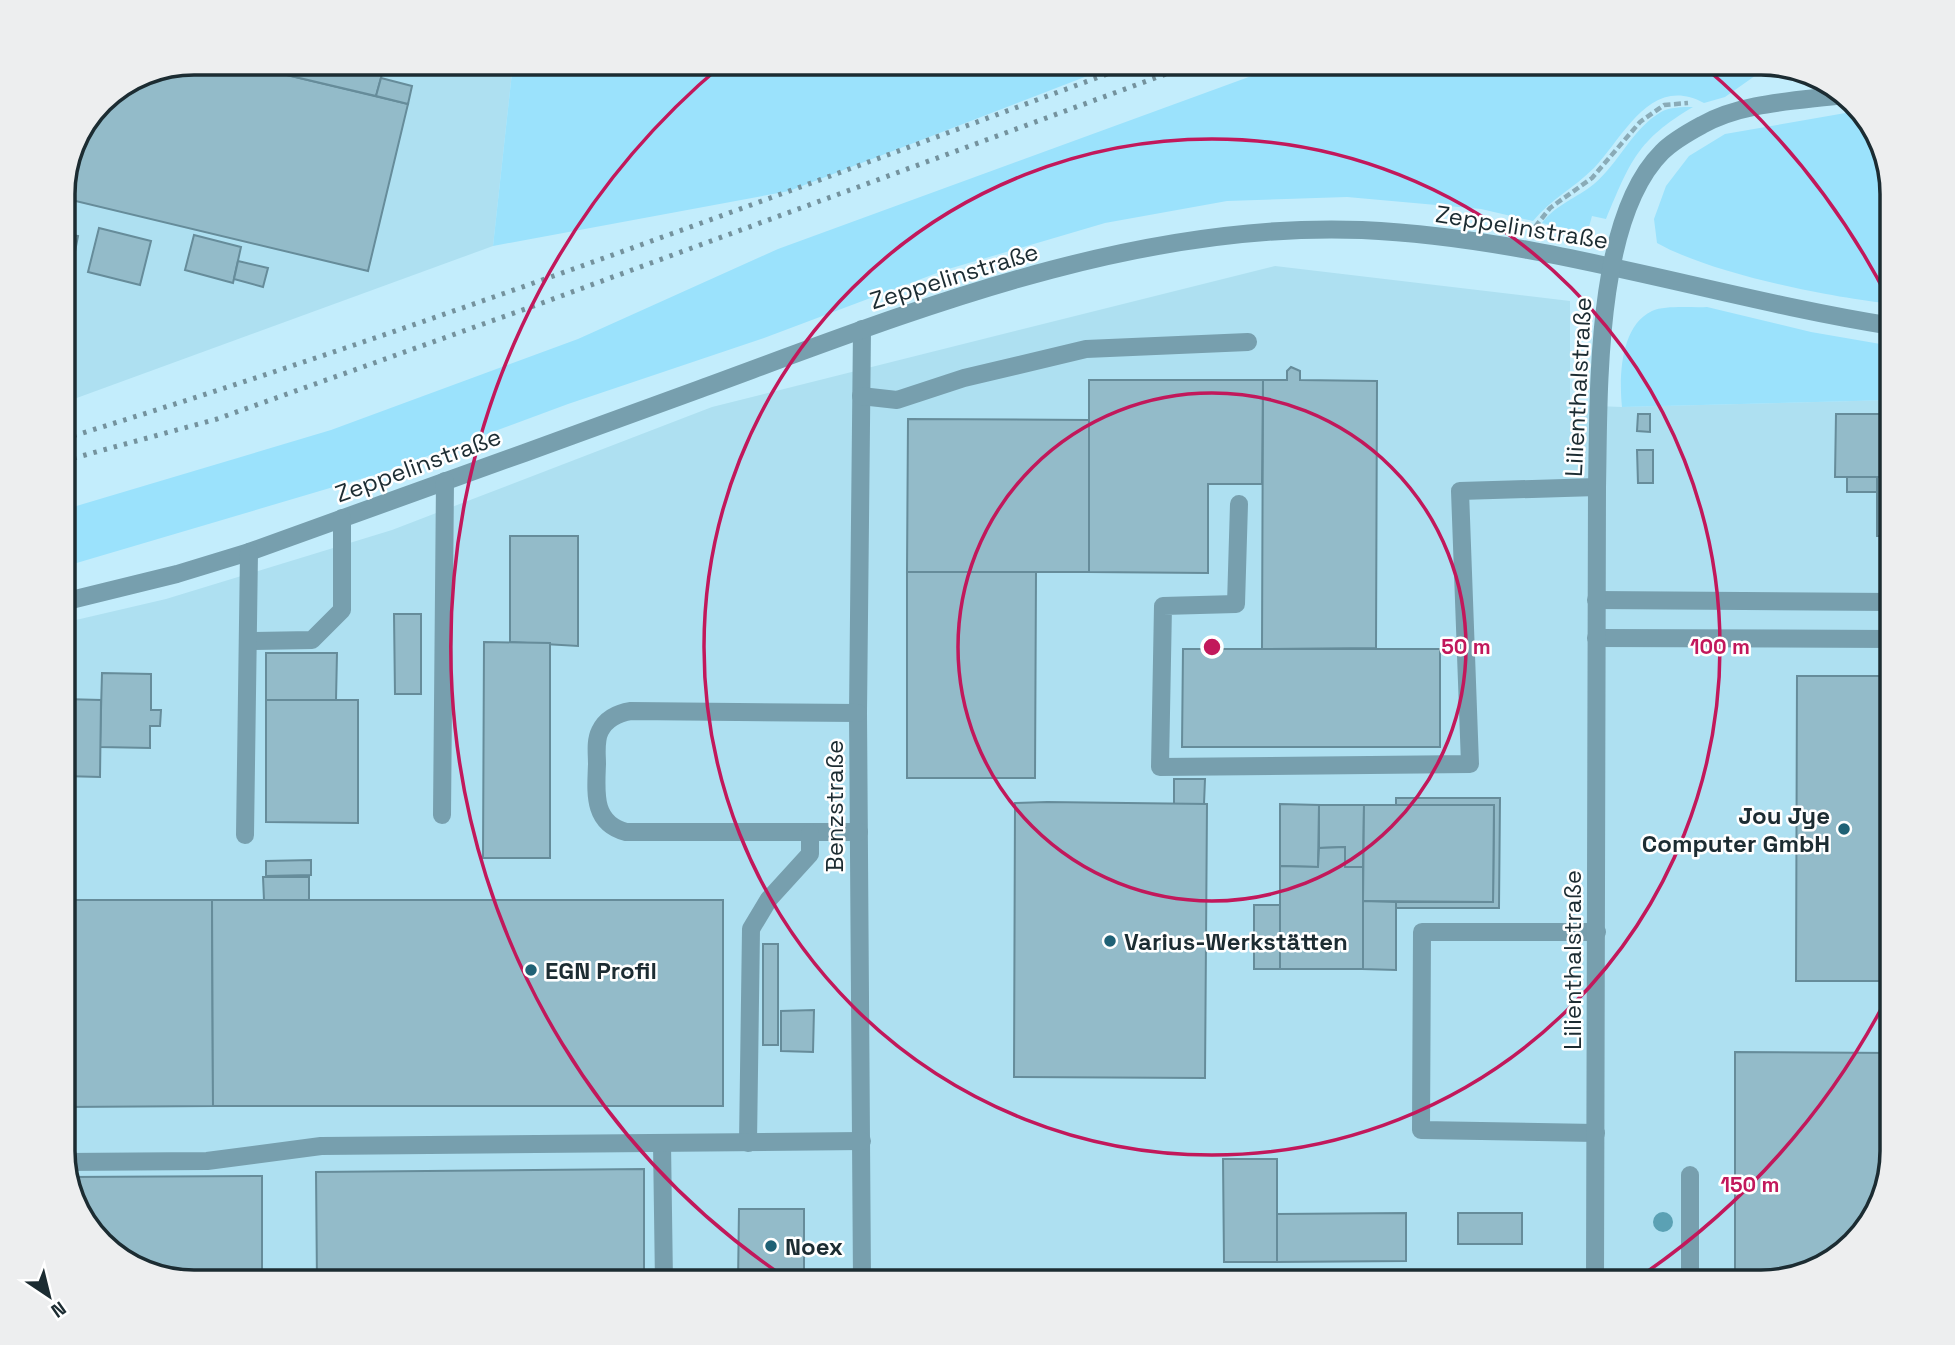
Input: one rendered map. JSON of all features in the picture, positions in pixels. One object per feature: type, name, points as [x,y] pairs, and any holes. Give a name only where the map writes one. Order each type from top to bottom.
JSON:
[{"type":"street","name":"Lilienthalstraße","points":[[1595,1270],[1597,487],[1600,362],[1613,265],[1621,229],[1633,195],[1646,172],[1672,145],[1704,124],[1725,117],[1762,106],[1829,97]]},
{"type":"street","name":"Zeppelinstraße","points":[[76,599],[177,574],[249,552],[862,329],[1055,271],[1143,250],[1225,237],[1361,230],[1412,234],[1613,265],[1807,311],[1880,324]]},
{"type":"street","name":"Benzstraße","points":[[862,329],[858,713],[862,1270]]},
{"type":"street","points":[[861,396],[897,400],[964,378],[1086,349],[1248,342]]},
{"type":"street","points":[[442,815],[445,481]]},
{"type":"street","points":[[1239,504],[1236,604],[1163,606],[1160,767],[1470,764],[1460,491],[1597,487]]},
{"type":"street","points":[[249,641],[312,640],[342,610],[342,518]]},
{"type":"street","points":[[245,835],[249,552]]},
{"type":"street","points":[[1596,600],[1880,601]]},
{"type":"street","points":[[1596,638],[1880,639]]},
{"type":"street","points":[[858,713],[631,711],[614,716],[599,732],[596,802],[601,815],[614,828],[631,832],[859,832]]},
{"type":"street","points":[[748,1143],[751,929],[769,899],[810,854],[810,833]]},
{"type":"street","points":[[1596,1133],[1421,1130],[1421,1116],[1422,932],[1597,932]]},
{"type":"street","points":[[76,1162],[206,1161],[321,1146],[862,1140]]},
{"type":"street","points":[[662,1143],[664,1270]]},
{"type":"street","points":[[1690,1175],[1690,1270]]},
{"type":"path","points":[[1527,251],[1537,222],[1561,199],[1591,178],[1651,113],[1664,105],[1682,102],[1692,103],[1725,117]]},
{"type":"shaded area","points":[[195,75],[512,75],[493,246],[76,398],[76,187],[79,164],[100,122],[116,105],[135,91],[156,82]]},
{"type":"shaded area","points":[[512,75],[1090,75],[789,191],[493,246]]},
{"type":"shaded area","points":[[1254,75],[1756,75],[1725,97],[1704,103],[1685,96],[1668,97],[1653,103],[1628,126],[1594,168],[1547,206],[1533,221],[1481,209],[1347,197],[1227,201],[1105,223],[945,270],[764,338],[568,404],[384,472],[76,563],[76,506],[331,430],[578,339],[778,249]]},
{"type":"shaded area","points":[[1693,107],[1659,130],[1647,142],[1629,167],[1606,219],[1592,216],[1587,234],[1542,223],[1553,211],[1603,176],[1651,119],[1668,109]]},
{"type":"shaded area","points":[[1847,113],[1871,149],[1879,179],[1880,302],[1804,290],[1739,274],[1708,265],[1657,243],[1654,219],[1666,186],[1689,156],[1725,134]]},
{"type":"shaded area","points":[[1275,266],[1570,301],[1570,405],[1622,407],[1880,400],[1880,1150],[1873,1189],[1860,1217],[1827,1250],[1799,1263],[1760,1270],[195,1270],[164,1266],[128,1250],[110,1235],[91,1210],[82,1189],[76,1158],[76,620],[166,599],[392,530],[712,407]]},
{"type":"shaded area","points":[[1707,307],[1811,332],[1880,344],[1880,400],[1622,407],[1622,368],[1633,328],[1641,318],[1664,308]]},
{"type":"building","points":[[286,75],[408,104],[368,271],[76,201],[79,164],[88,142],[100,122],[116,105],[135,91],[179,76]]},
{"type":"building","points":[[287,75],[382,75],[376,96]]},
{"type":"building","points":[[381,78],[412,86],[408,104],[376,96]]},
{"type":"building","points":[[99,228],[151,241],[140,285],[88,272]]},
{"type":"building","points":[[194,235],[241,247],[233,283],[185,270]]},
{"type":"building","points":[[238,261],[268,268],[263,287],[234,279]]},
{"type":"building","points":[[1291,367],[1300,371],[1300,380],[1377,381],[1376,648],[1262,649],[1263,380],[1287,380],[1287,371]]},
{"type":"building","points":[[1089,380],[1263,380],[1262,484],[1208,484],[1208,573],[1089,572]]},
{"type":"building","points":[[1638,414],[1650,414],[1650,432],[1637,431]]},
{"type":"building","points":[[1836,414],[1880,414],[1880,477],[1835,477]]},
{"type":"building","points":[[908,419],[1089,420],[1089,572],[907,572]]},
{"type":"building","points":[[1637,450],[1653,450],[1653,483],[1638,483]]},
{"type":"building","points":[[1847,477],[1877,477],[1877,492],[1847,492]]},
{"type":"building","points":[[1877,477],[1880,477],[1880,536],[1877,536]]},
{"type":"building","points":[[510,536],[578,536],[578,646],[510,642]]},
{"type":"building","points":[[907,572],[1036,572],[1035,778],[907,778]]},
{"type":"building","points":[[394,614],[421,614],[421,694],[395,694]]},
{"type":"building","points":[[484,642],[550,643],[550,858],[483,858]]},
{"type":"building","points":[[1183,649],[1440,649],[1440,747],[1182,747]]},
{"type":"building","points":[[266,653],[337,653],[336,700],[266,700]]},
{"type":"building","points":[[102,673],[151,674],[151,710],[161,710],[160,726],[150,726],[150,748],[100,747]]},
{"type":"building","name":"Jou Jye Computer GmbH","points":[[1797,676],[1880,676],[1880,981],[1796,981]]},
{"type":"building","points":[[76,699],[101,700],[100,777],[76,776]]},
{"type":"building","points":[[266,700],[358,700],[358,823],[266,822]]},
{"type":"building","points":[[1174,779],[1205,779],[1204,804],[1174,804]]},
{"type":"building","points":[[1396,798],[1500,798],[1499,908],[1396,908],[1396,902],[1493,902],[1494,805],[1396,805]]},
{"type":"building","name":"Varius-Werkstätten","points":[[1015,803],[1207,804],[1205,1078],[1014,1077]]},
{"type":"building","points":[[1280,804],[1319,805],[1318,867],[1280,866]]},
{"type":"building","points":[[1319,805],[1364,805],[1363,867],[1345,867],[1345,847],[1319,848]]},
{"type":"building","points":[[1364,805],[1494,805],[1493,902],[1363,901]]},
{"type":"building","points":[[1345,847],[1345,867],[1363,867],[1363,969],[1280,969],[1280,866],[1318,867],[1319,848]]},
{"type":"building","points":[[311,860],[311,875],[266,876],[266,861]]},
{"type":"building","points":[[263,877],[309,877],[309,900],[264,900]]},
{"type":"building","points":[[76,900],[212,900],[213,1106],[76,1107]]},
{"type":"building","points":[[212,900],[723,900],[723,1106],[213,1106]]},
{"type":"building","points":[[1363,901],[1396,902],[1396,970],[1363,969]]},
{"type":"building","points":[[1254,905],[1280,905],[1280,969],[1254,969]]},
{"type":"building","points":[[763,944],[778,944],[778,1045],[763,1045]]},
{"type":"building","points":[[814,1010],[813,1052],[781,1051],[781,1011]]},
{"type":"building","points":[[1735,1052],[1880,1053],[1880,1150],[1873,1189],[1860,1217],[1827,1250],[1799,1263],[1760,1270],[1735,1270]]},
{"type":"building","points":[[1223,1159],[1277,1159],[1277,1262],[1224,1262]]},
{"type":"building","points":[[644,1169],[644,1270],[317,1270],[316,1172]]},
{"type":"building","points":[[262,1176],[262,1270],[179,1269],[149,1261],[128,1250],[110,1235],[91,1210],[79,1177]]},
{"type":"building","name":"Noex","points":[[739,1209],[804,1209],[804,1270],[738,1270]]},
{"type":"building","points":[[1406,1213],[1406,1261],[1277,1262],[1277,1214]]},
{"type":"building","points":[[1458,1213],[1522,1213],[1522,1244],[1458,1244]]},
{"type":"railway","points":[[76,435],[468,306],[1104,75]]},
{"type":"railway","points":[[76,457],[217,419],[1163,75]]},
{"type":"place","name":"Jou Jye Computer GmbH","points":[[1844,829]]},
{"type":"place","name":"Varius-Werkstätten","points":[[1110,941]]},
{"type":"place","name":"EGN Profil","points":[[531,970]]},
{"type":"place","name":"Noex","points":[[771,1246]]}]
